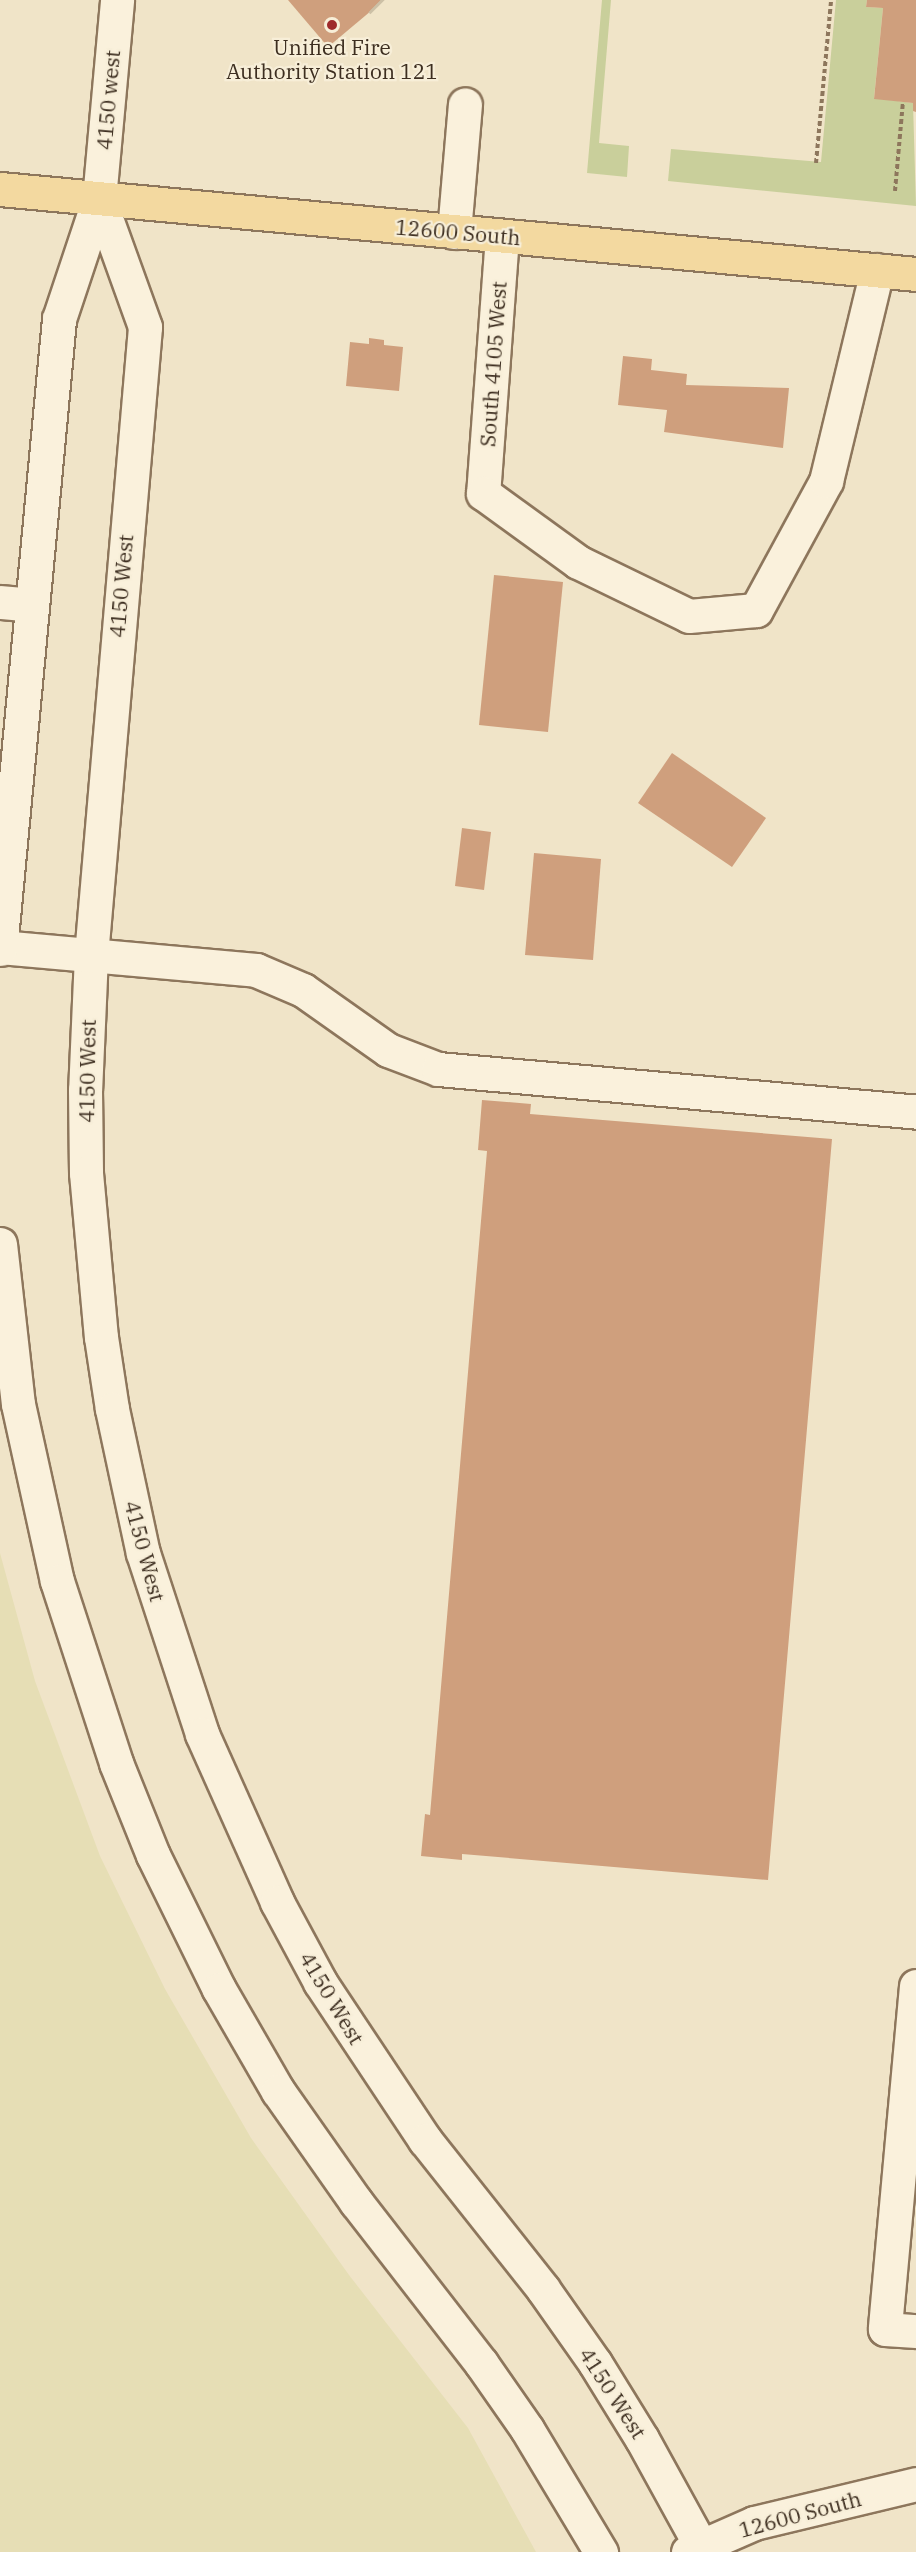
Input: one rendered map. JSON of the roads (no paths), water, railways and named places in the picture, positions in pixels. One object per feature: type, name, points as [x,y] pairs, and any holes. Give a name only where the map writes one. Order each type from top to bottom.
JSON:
[{"type":"main road","name":"12600 South","points":[[0,189],[916,274]]},
{"type":"street","name":"4150 west","points":[[99,199],[117,0]]},
{"type":"street","points":[[454,232],[465,104]]},
{"type":"street","points":[[99,199],[59,319],[0,948],[231,967],[279,978],[388,1050],[438,1069],[916,1112]]},
{"type":"street","name":"4150 West","points":[[99,199],[145,327],[91,955],[85,1090],[86,1173],[101,1337],[114,1420],[143,1553],[202,1734],[258,1862],[321,1982],[425,2140],[543,2289],[595,2363],[642,2439],[698,2550]]},
{"type":"street","name":"South 4105 West","points":[[502,236],[483,493],[578,562],[689,616],[756,610],[826,481],[877,270]]},
{"type":"street","points":[[0,602],[32,605]]},
{"type":"street","points":[[0,1244],[18,1404],[52,1559],[90,1689],[153,1855],[219,1989],[278,2091],[356,2202],[481,2362],[527,2429],[601,2552]]},
{"type":"street","points":[[916,1986],[885,2329],[916,2331]]},
{"type":"street","name":"12600 South","points":[[698,2550],[754,2523],[916,2484]]},
{"type":"place","name":"Unified Fire Authority Station 121","points":[[332,25]]}]
